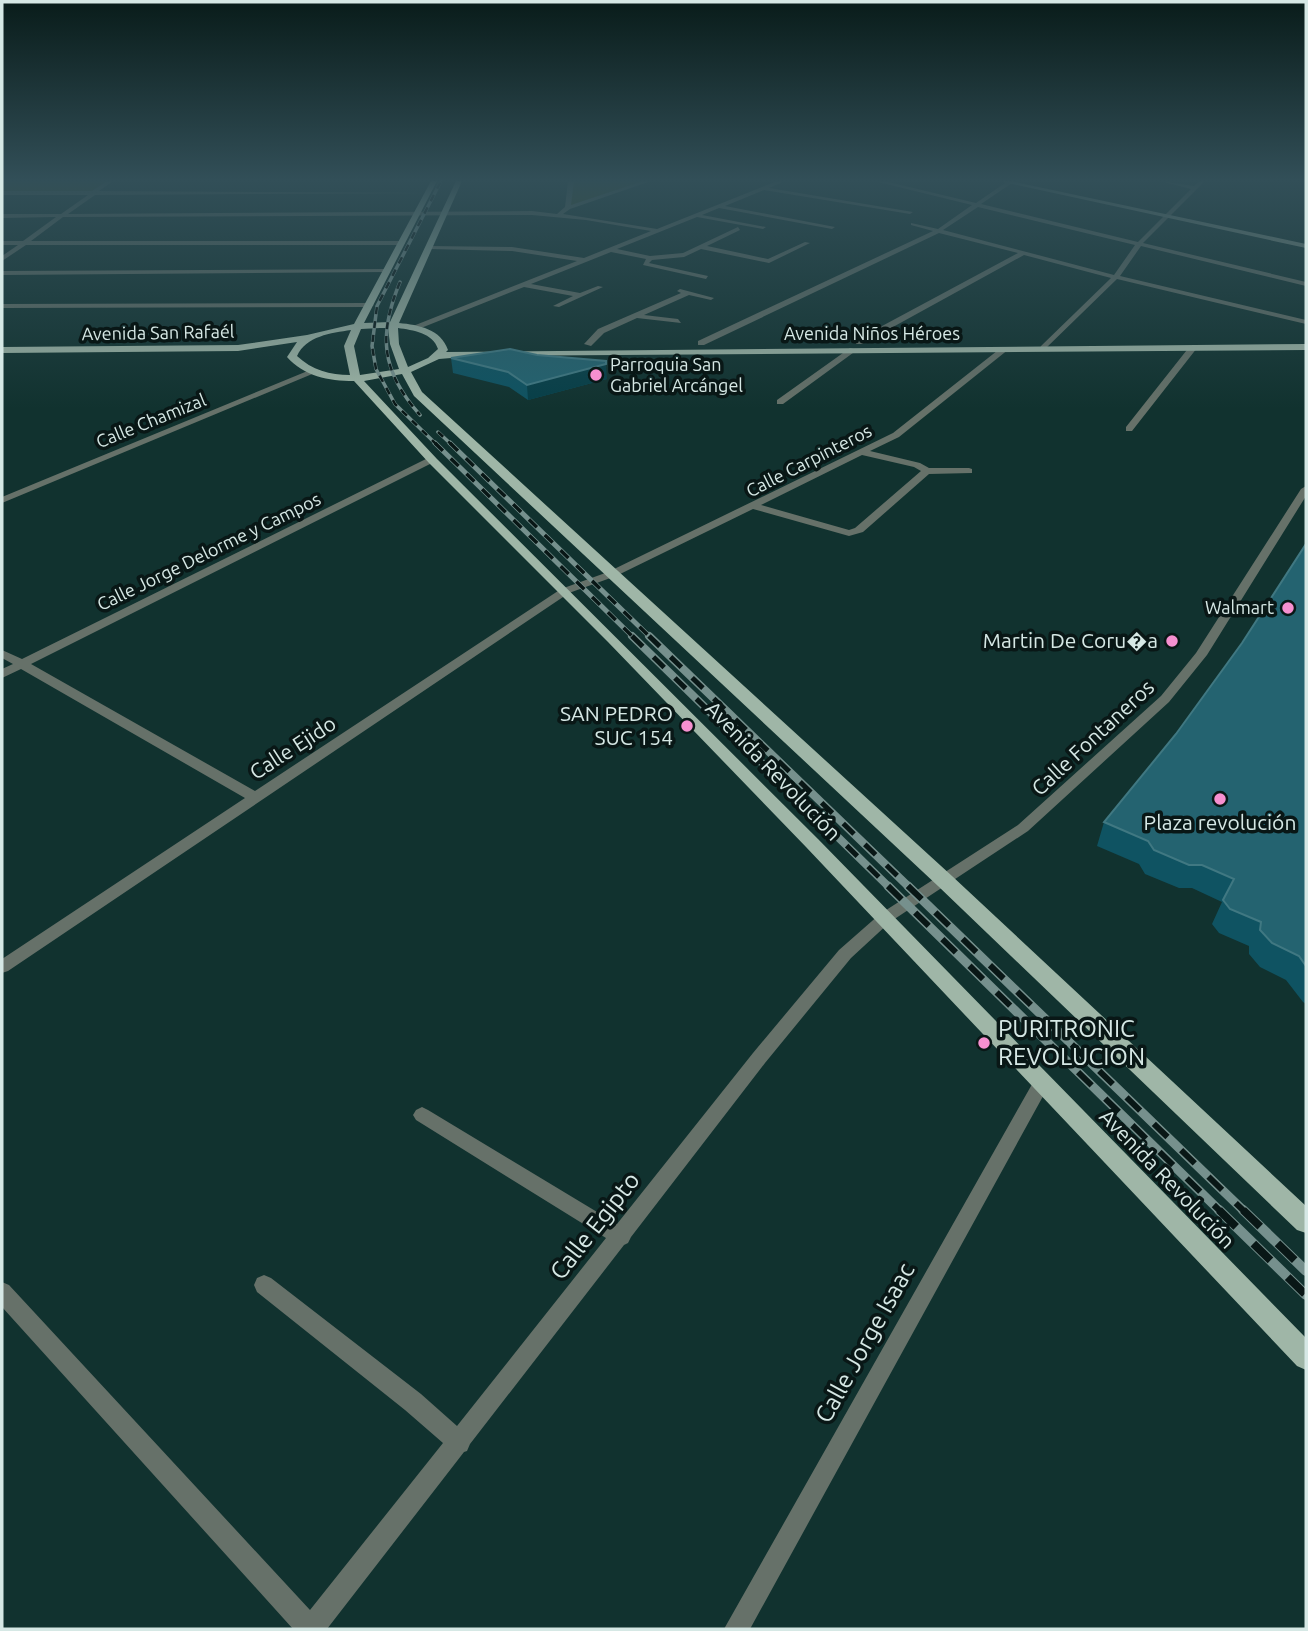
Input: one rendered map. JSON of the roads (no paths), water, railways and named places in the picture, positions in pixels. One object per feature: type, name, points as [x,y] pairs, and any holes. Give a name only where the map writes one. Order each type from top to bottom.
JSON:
[{"type":"main road","points":[[356,377],[348,352],[349,342],[394,257]]},
{"type":"main road","points":[[393,325],[425,257]]},
{"type":"main road","name":"Avenida San Rafaél","points":[[2,350],[238,348],[313,337],[359,326],[393,325],[416,328]]},
{"type":"main road","name":"Avenida Revolución","points":[[393,325],[393,346],[418,394],[946,881],[1306,1222]]},
{"type":"main road","points":[[282,359],[313,372],[356,377],[406,371],[438,356],[443,350],[443,344],[435,335],[416,328]]},
{"type":"main road","points":[[296,364],[293,353],[297,346],[313,337]]},
{"type":"main road","name":"Avenida Niños Héroes","points":[[438,356],[475,353],[1306,340]]},
{"type":"main road","name":"Avenida Niños Héroes","points":[[443,344],[701,343],[1004,349],[1048,345],[1306,347]]},
{"type":"main road","name":"Avenida San Rafaél","points":[[2,357],[258,356]]},
{"type":"main road","name":"Avenida Revolución","points":[[356,377],[431,460],[565,591],[885,918],[1041,1084],[1306,1357]]},
{"type":"street","points":[[566,257],[585,260]]},
{"type":"street","points":[[416,328],[593,257]]},
{"type":"street","points":[[646,257],[663,257]]},
{"type":"street","points":[[750,257],[769,261],[777,257]]},
{"type":"street","points":[[701,343],[883,257]]},
{"type":"street","points":[[780,402],[856,346],[1016,257]]},
{"type":"street","points":[[1039,257],[1306,322]]},
{"type":"street","points":[[1048,345],[1116,277],[1130,257]]},
{"type":"street","points":[[1194,257],[1306,284]]},
{"type":"street","points":[[650,258],[645,264],[706,278]]},
{"type":"street","points":[[2,273],[387,271]]},
{"type":"street","points":[[524,285],[582,296]]},
{"type":"street","points":[[557,306],[600,287]]},
{"type":"street","points":[[675,290],[712,298]]},
{"type":"street","points":[[588,344],[601,331],[688,293]]},
{"type":"street","points":[[2,306],[369,305]]},
{"type":"street","points":[[636,316],[678,321]]},
{"type":"street","points":[[1129,429],[1194,348]]},
{"type":"street","name":"Calle Carpinteros","points":[[612,574],[896,435],[1004,349]]},
{"type":"street","name":"Calle Chamizal","points":[[2,500],[313,372]]},
{"type":"street","points":[[862,452],[917,465],[927,471],[969,471]]},
{"type":"street","name":"Calle Jorge Delorme y Campos","points":[[2,674],[431,460]]},
{"type":"street","points":[[754,506],[849,533],[859,530],[927,471]]},
{"type":"street","name":"Calle Fontaneros","points":[[946,881],[1023,828],[1165,699],[1200,655],[1306,489]]},
{"type":"street","name":"Calle Ejido","points":[[2,967],[565,591],[612,574]]},
{"type":"street","points":[[2,653],[256,798]]},
{"type":"street","name":"Calle Egipto","points":[[311,1629],[759,1058],[836,964],[867,932],[885,918],[946,881]]},
{"type":"street","name":"Calle Jorge Isaac","points":[[736,1629],[1041,1084]]},
{"type":"street","points":[[422,1115],[621,1237]]},
{"type":"street","points":[[264,1285],[413,1402],[459,1443]]},
{"type":"street","points":[[2,1292],[311,1629]]},
{"type":"railway","points":[[402,257],[377,306],[372,346],[376,369],[395,404],[437,445]]},
{"type":"railway","points":[[400,282],[388,319],[387,352],[397,383],[420,415]]},
{"type":"railway","points":[[438,432],[452,445]]},
{"type":"railway","points":[[435,443],[634,638]]},
{"type":"railway","points":[[450,443],[651,638]]},
{"type":"railway","points":[[632,636],[890,888]]},
{"type":"railway","points":[[649,636],[910,888]]},
{"type":"railway","points":[[888,886],[1221,1212]]},
{"type":"railway","points":[[908,886],[1245,1212]]},
{"type":"railway","points":[[1219,1210],[1306,1295]]},
{"type":"railway","points":[[1243,1210],[1306,1271]]},
{"type":"place","name":"Parroquia San Gabriel Arcángel","points":[[596,375]]},
{"type":"place","name":"Walmart","points":[[1288,608]]},
{"type":"place","name":"Martin De Coru�a","points":[[1172,641]]},
{"type":"place","name":"SAN PEDRO SUC 154","points":[[687,726]]},
{"type":"place","name":"Plaza revolución","points":[[1220,799]]},
{"type":"place","name":"PURITRONIC REVOLUCION","points":[[984,1043]]}]
